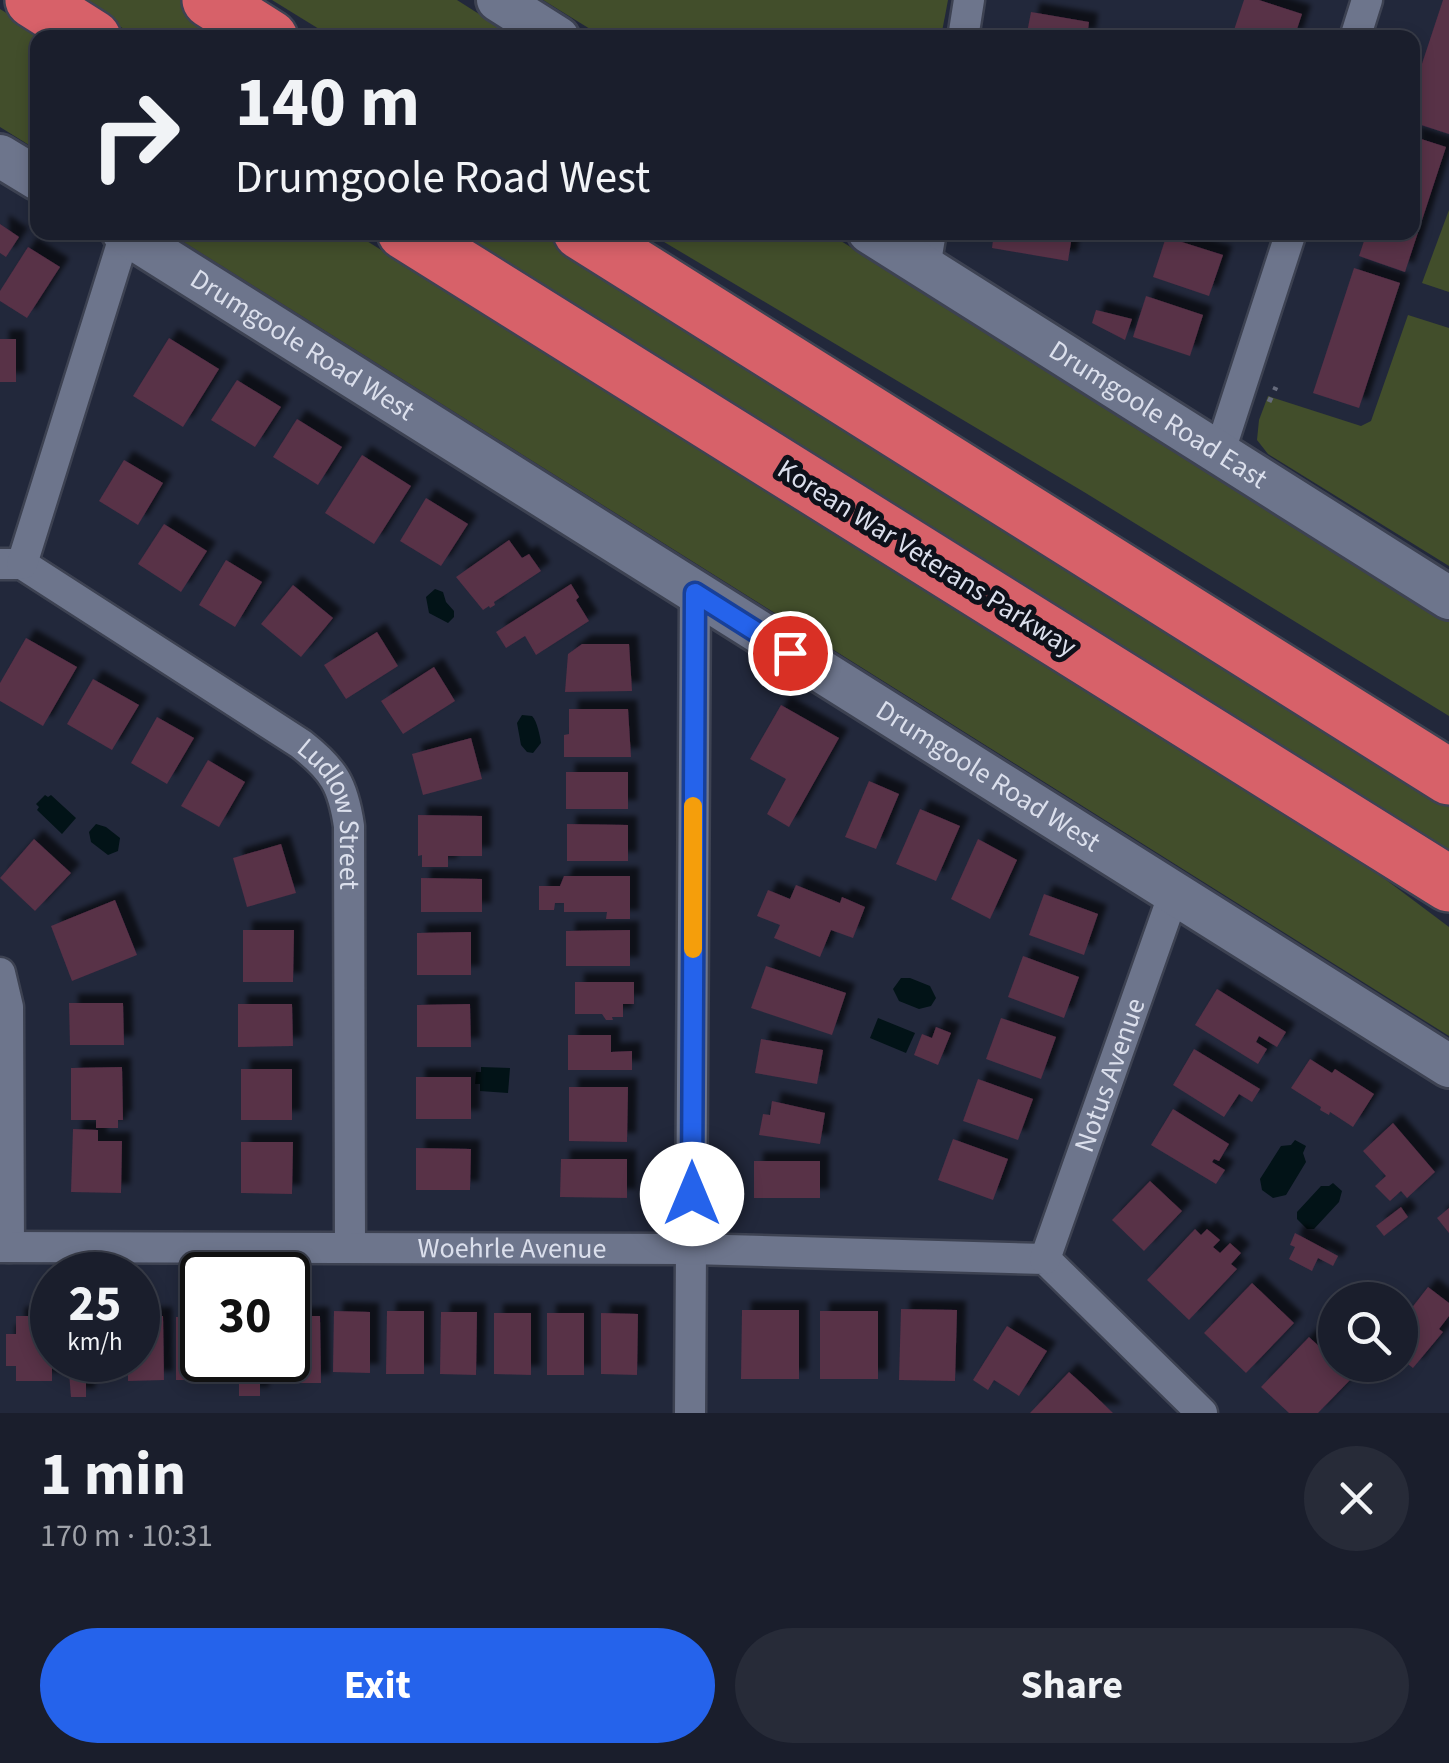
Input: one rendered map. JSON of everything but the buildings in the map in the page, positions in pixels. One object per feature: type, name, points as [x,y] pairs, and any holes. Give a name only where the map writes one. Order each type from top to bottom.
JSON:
[{"type":"highway","points":[[33,0],[80,30]]},
{"type":"highway","points":[[210,0],[257,30]]},
{"type":"highway","name":"Korean War Veterans Parkway","points":[[419,240],[1449,884]]},
{"type":"highway","points":[[594,240],[1449,777]]},
{"type":"highway","points":[[1346,820],[1449,913]]},
{"type":"main road","points":[[498,0],[545,30]]},
{"type":"main road","points":[[0,156],[30,174]]},
{"type":"main road","name":"Drumgoole Road West","points":[[135,240],[1449,1066]]},
{"type":"main road","name":"Drumgoole Road East","points":[[895,240],[928,250],[1219,454],[1449,598]]},
{"type":"street","points":[[964,30],[969,0]]},
{"type":"street","points":[[1358,30],[1367,0]]},
{"type":"street","points":[[11,564],[122,240]]},
{"type":"street","points":[[1219,454],[1288,240]]},
{"type":"street","name":"Ludlow Street","points":[[11,564],[302,744],[336,777],[349,826],[350,1247]]},
{"type":"street","points":[[690,1413],[695,593]]},
{"type":"street","name":"Notus Avenue","points":[[1045,1258],[1174,893]]},
{"type":"street","points":[[0,973],[8,1006],[4,1247]]},
{"type":"street","name":"Woehrle Avenue","points":[[4,1247],[691,1249],[1045,1258]]},
{"type":"street","points":[[1045,1258],[1202,1413]]},
{"type":"green space","points":[[77,0],[181,0],[230,30],[126,30]]},
{"type":"green space","points":[[272,0],[457,0],[504,30],[321,30]]},
{"type":"green space","points":[[543,0],[948,0],[942,30],[592,30]]},
{"type":"green space","points":[[0,9],[34,30],[30,30],[30,146],[0,127]]},
{"type":"green space","points":[[1449,210],[1449,292],[1422,283]]},
{"type":"green space","points":[[180,240],[365,240],[1357,858],[1449,927],[1449,1036]]},
{"type":"green space","points":[[460,240],[566,240],[1449,792],[1449,858]]},
{"type":"green space","points":[[661,240],[839,240],[1449,618],[1449,716],[1084,492]]},
{"type":"green space","points":[[1408,315],[1449,328],[1449,566],[1268,454],[1257,440],[1268,396],[1361,426],[1371,421]]},
{"type":"shaded area","points":[[435,589],[443,592],[454,611],[448,623],[429,613],[426,597]]},
{"type":"shaded area","points":[[522,715],[532,716],[538,729],[541,743],[533,753],[521,745],[517,723]]},
{"type":"shaded area","points":[[45,795],[51,795],[76,818],[62,834],[37,810],[36,804]]},
{"type":"shaded area","points":[[96,824],[120,838],[118,851],[108,855],[91,842],[89,832]]},
{"type":"shaded area","points":[[901,978],[930,986],[936,998],[931,1006],[919,1009],[899,1001],[893,989]]},
{"type":"shaded area","points":[[878,1018],[915,1033],[906,1053],[870,1038]]},
{"type":"shaded area","points":[[481,1067],[510,1068],[508,1093],[480,1091],[480,1084],[475,1084],[476,1072],[481,1072]]},
{"type":"shaded area","points":[[1295,1140],[1306,1146],[1306,1162],[1286,1195],[1273,1198],[1262,1190],[1260,1179],[1281,1146],[1291,1145]]},
{"type":"shaded area","points":[[1333,1183],[1342,1191],[1339,1202],[1314,1229],[1307,1229],[1297,1219],[1297,1212],[1321,1186]]},
{"type":"slow traffic","points":[[693,806],[693,949]]},
{"type":"route","points":[[692,1194],[695,593],[790,653]]}]
